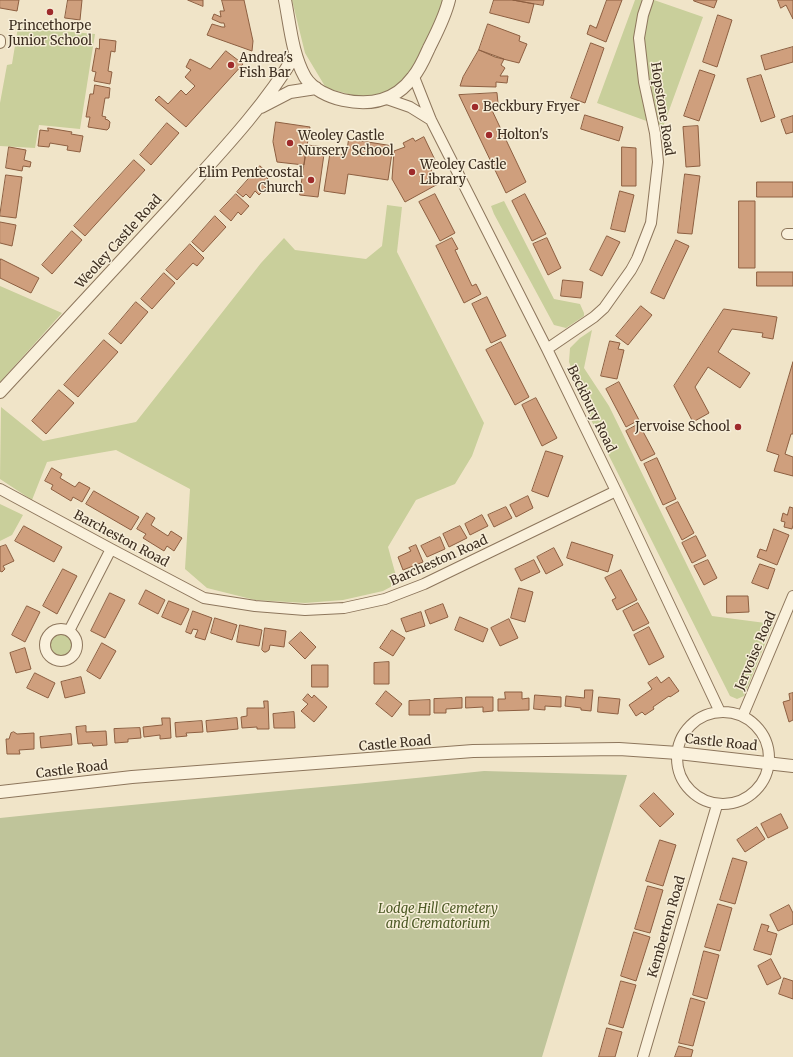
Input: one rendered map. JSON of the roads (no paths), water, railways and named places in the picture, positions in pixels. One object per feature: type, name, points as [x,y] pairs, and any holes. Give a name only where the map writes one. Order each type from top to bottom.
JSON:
[{"type":"street","points":[[286,0],[296,55],[305,78],[316,88],[338,99],[371,103],[387,99],[401,90],[414,77],[446,14],[449,0]]},
{"type":"street","name":"Hopstone Road","points":[[547,349],[594,317],[604,308],[631,270],[637,259],[651,223],[658,162],[655,133],[644,82],[639,38],[643,15],[648,0]]},
{"type":"street","name":"Weoley Castle Road","points":[[0,392],[200,174],[257,109],[282,78],[296,55]]},
{"type":"street","name":"Beckbury Road","points":[[414,77],[431,120],[547,349],[720,712]]},
{"type":"street","name":"Weoley Castle Road","points":[[257,109],[290,92],[316,88]]},
{"type":"street","points":[[387,99],[410,107],[431,120]]},
{"type":"street","name":"Barcheston Road","points":[[0,489],[111,550],[204,598],[255,606],[305,610],[344,608],[385,598],[424,584],[616,491]]},
{"type":"street","points":[[69,631],[111,550]]},
{"type":"street","name":"Jervoise Road","points":[[743,715],[793,596]]},
{"type":"street","points":[[720,712],[743,715],[753,723],[766,740],[770,754],[764,782],[754,794],[740,802],[717,804],[700,798],[687,787],[679,772],[678,753],[680,743],[687,730],[702,717],[720,712]]},
{"type":"street","name":"Castle Road","points":[[0,792],[132,777],[253,769],[473,751],[619,749],[678,753],[769,762],[793,766]]},
{"type":"street","name":"Kemberton Road","points":[[642,1057],[717,804]]},
{"type":"place","name":"Princethorpe Junior School","points":[[50,12]]},
{"type":"place","name":"Andrea's Fish Bar","points":[[231,65]]},
{"type":"place","name":"Beckbury Fryer","points":[[475,107]]},
{"type":"place","name":"Holton's","points":[[489,135]]},
{"type":"place","name":"Weoley Castle Nursery School","points":[[290,143]]},
{"type":"place","name":"Weoley Castle Library","points":[[412,172]]},
{"type":"place","name":"Elim Pentecostal Church","points":[[311,180]]},
{"type":"place","name":"Jervoise School","points":[[738,427]]},
{"type":"park label","name":"Lodge Hill Cemetery and Crematorium","points":[[438,916]]}]
